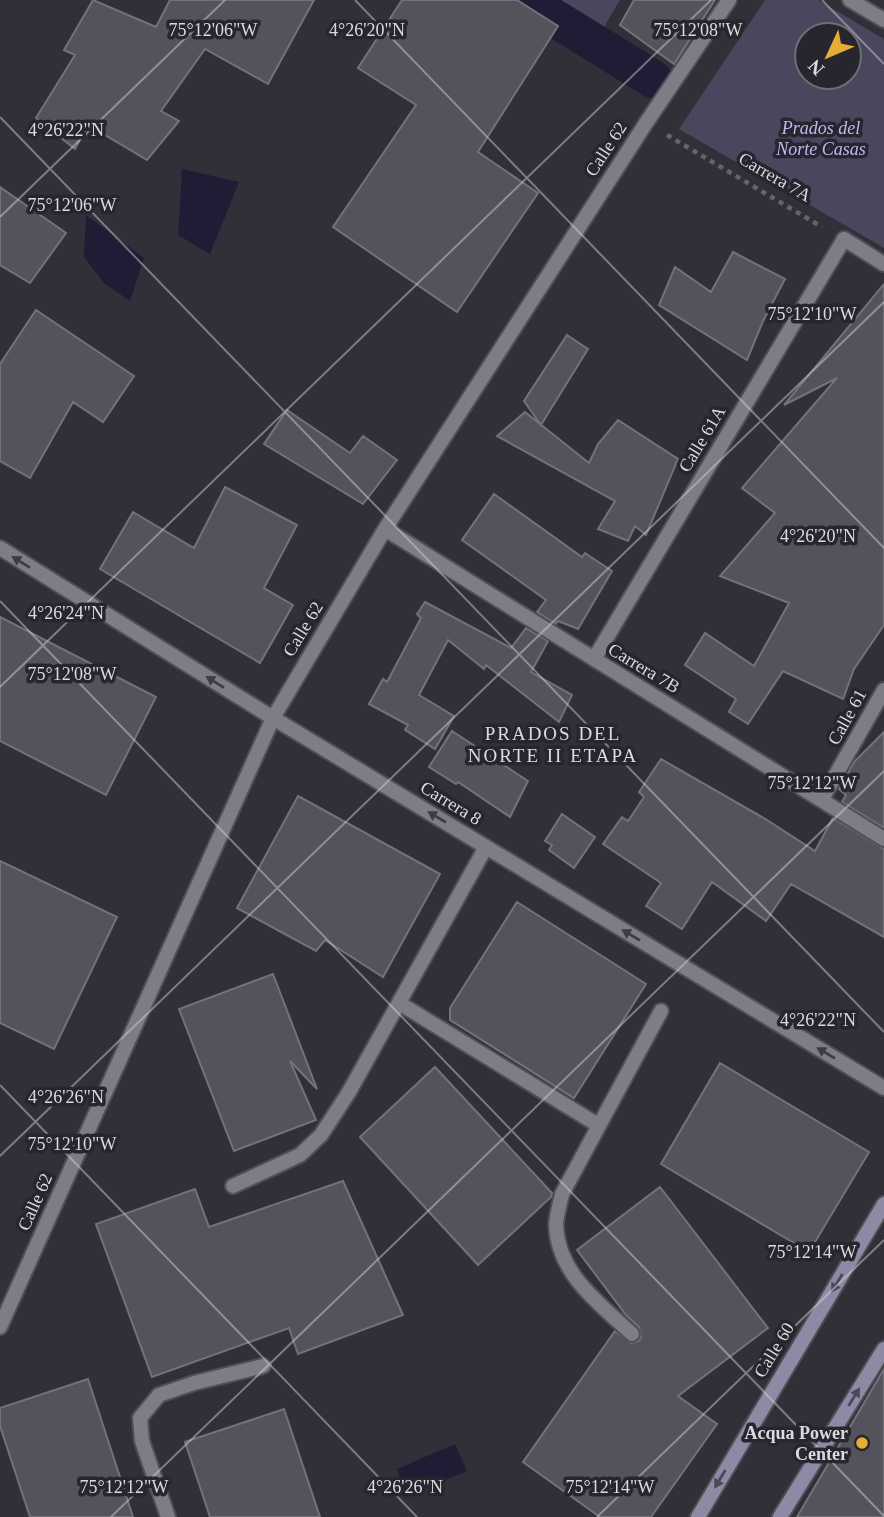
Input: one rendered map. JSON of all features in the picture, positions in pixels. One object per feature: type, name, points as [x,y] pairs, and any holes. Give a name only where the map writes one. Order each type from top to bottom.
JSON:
[{"type":"main road","name":"Calle 60","points":[[698,1517],[884,1204]]},
{"type":"main road","points":[[780,1517],[884,1349]]},
{"type":"street","name":"Calle 62","points":[[0,1327],[273,718],[385,529],[646,123],[729,0]]},
{"type":"street","points":[[850,0],[884,20]]},
{"type":"street","points":[[844,239],[884,264]]},
{"type":"street","name":"Calle 61A","points":[[594,659],[844,239]]},
{"type":"street","name":"Carrera 7B","points":[[385,529],[884,839]]},
{"type":"street","name":"Carrera 8","points":[[0,548],[273,718],[884,1088]]},
{"type":"street","name":"Calle 61","points":[[822,799],[884,690]]},
{"type":"street","points":[[233,1186],[300,1156],[321,1135],[349,1092],[486,847]]},
{"type":"street","points":[[399,1003],[598,1125]]},
{"type":"street","points":[[632,1334],[581,1286],[562,1256],[556,1225],[562,1194],[661,1011]]},
{"type":"street","points":[[168,1517],[142,1441],[141,1418],[159,1395],[262,1366]]},
{"type":"path","name":"Carrera 7A","points":[[646,123],[844,239]]},
{"type":"green space","points":[[545,0],[620,0],[601,32]]},
{"type":"green space","name":"Prados del Norte Casas","points":[[765,0],[818,0],[854,21],[793,21],[793,91],[863,91],[863,27],[884,39],[884,248],[679,129]]},
{"type":"shaded area","points":[[182,169],[239,182],[210,254],[178,235]]},
{"type":"shaded area","points":[[86,215],[144,258],[130,301],[104,283],[84,257]]},
{"type":"shaded area","points":[[455,1444],[467,1471],[408,1496],[397,1469]]},
{"type":"building","points":[[93,0],[156,27],[170,0],[314,0],[268,84],[205,49],[161,111],[179,121],[147,160],[88,125],[75,149],[36,118],[75,55],[64,50]]},
{"type":"building","points":[[402,0],[517,0],[558,26],[478,152],[538,193],[457,312],[333,227],[416,105],[358,68]]},
{"type":"building","points":[[634,0],[715,0],[674,64],[620,25]]},
{"type":"building","points":[[0,187],[66,233],[30,283],[0,265]]},
{"type":"building","points":[[733,252],[785,279],[747,360],[659,305],[675,267],[711,292]]},
{"type":"building","points":[[884,284],[884,625],[854,669],[843,699],[783,671],[748,724],[729,712],[736,699],[685,665],[705,633],[754,666],[789,603],[720,576],[775,513],[742,488],[837,378],[784,405]]},
{"type":"building","points":[[36,310],[134,376],[103,422],[73,402],[30,478],[0,461],[0,364]]},
{"type":"building","points":[[567,335],[588,349],[541,425],[524,401]]},
{"type":"building","points":[[287,410],[350,453],[363,436],[397,460],[363,504],[264,444]]},
{"type":"building","points":[[525,412],[589,463],[598,444],[618,420],[678,459],[646,535],[635,526],[628,541],[598,529],[615,501],[497,436]]},
{"type":"building","points":[[225,487],[297,525],[264,588],[293,605],[260,663],[100,569],[133,512],[194,548]]},
{"type":"building","points":[[494,494],[582,557],[585,553],[612,571],[578,629],[558,621],[556,624],[537,612],[546,600],[462,540]]},
{"type":"building","points":[[425,602],[511,648],[526,628],[548,641],[531,672],[572,695],[559,722],[486,665],[484,669],[448,640],[419,695],[454,716],[435,749],[405,730],[408,725],[369,704],[383,679],[387,682],[421,618],[417,614]]},
{"type":"building","points":[[0,617],[156,697],[106,795],[0,741]]},
{"type":"building","points":[[452,731],[528,781],[510,817],[458,782],[456,784],[429,767]]},
{"type":"building","points":[[884,732],[884,828],[842,802],[846,795],[839,789],[854,762]]},
{"type":"building","points":[[661,759],[815,851],[833,818],[884,849],[884,937],[791,884],[766,921],[712,882],[682,929],[646,906],[661,883],[603,844],[622,817],[628,821],[644,797],[639,792]]},
{"type":"building","points":[[298,796],[440,874],[383,977],[325,940],[316,951],[237,908]]},
{"type":"building","points":[[562,814],[595,837],[574,868],[549,850],[552,845],[545,841]]},
{"type":"building","points":[[0,861],[117,917],[54,1049],[0,1023]]},
{"type":"building","points":[[517,902],[646,984],[574,1098],[450,1020],[450,1008]]},
{"type":"building","points":[[273,974],[317,1089],[290,1061],[316,1120],[234,1151],[179,1009]]},
{"type":"building","points":[[720,1063],[869,1152],[809,1252],[661,1164]]},
{"type":"building","points":[[435,1067],[552,1193],[551,1197],[478,1265],[360,1137]]},
{"type":"building","points":[[343,1181],[403,1315],[298,1354],[289,1328],[152,1377],[96,1224],[195,1189],[209,1227]]},
{"type":"building","points":[[660,1187],[768,1328],[678,1396],[717,1424],[651,1517],[600,1517],[523,1462],[615,1331],[631,1343],[639,1341],[641,1337],[639,1327],[626,1315],[577,1250]]},
{"type":"building","name":"Acqua Power Center","points":[[884,1369],[884,1517],[797,1517]]},
{"type":"building","points":[[88,1379],[133,1517],[30,1517],[0,1426],[0,1408]]},
{"type":"building","points":[[284,1409],[320,1517],[210,1517],[185,1442]]},
{"type":"waterway","points":[[525,0],[653,79]]},
{"type":"place","name":"Acqua Power Center","points":[[862,1443]]},
{"type":"district","name":"PRADOS DEL NORTE II ETAPA","points":[[553,744]]}]
